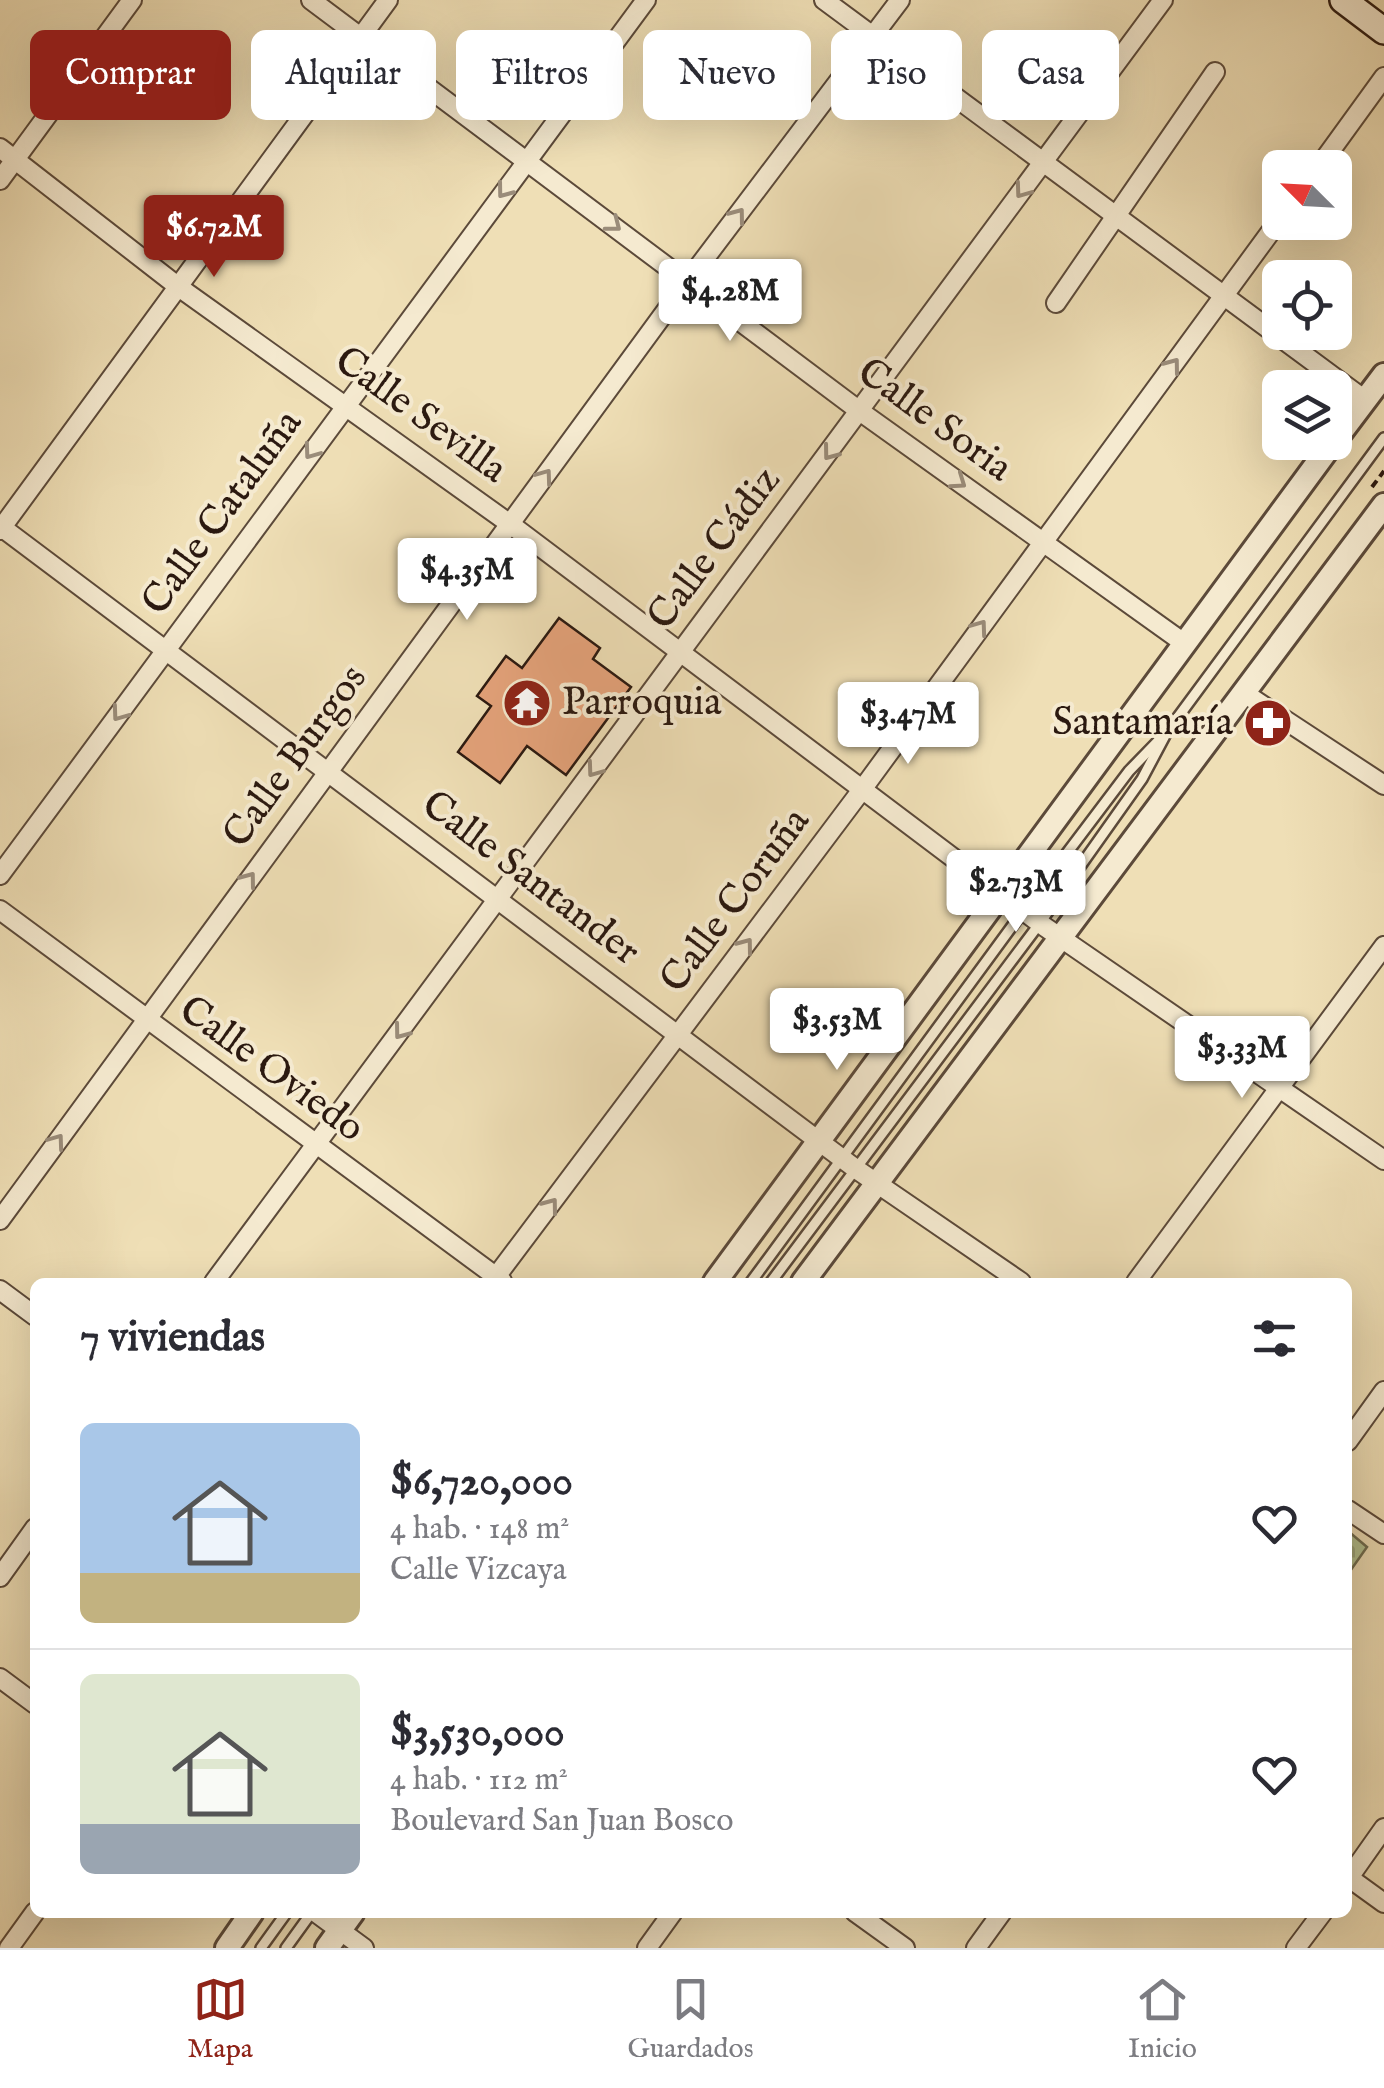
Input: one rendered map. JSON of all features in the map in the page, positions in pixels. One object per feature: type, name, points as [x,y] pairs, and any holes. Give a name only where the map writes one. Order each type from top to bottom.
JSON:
[{"type":"main road","points":[[1343,0],[1384,31]]},
{"type":"street","points":[[0,180],[8,153],[132,0]]},
{"type":"street","name":"Calle Soria","points":[[311,0],[349,30]]},
{"type":"street","points":[[365,30],[388,0]]},
{"type":"street","name":"Calle Cataluña","points":[[0,875],[646,0]]},
{"type":"street","points":[[824,0],[866,30]]},
{"type":"street","name":"Calle Burgos","points":[[878,30],[900,0]]},
{"type":"street","name":"Calle Cádiz","points":[[217,1278],[1163,0]]},
{"type":"street","points":[[1056,304],[1215,72]]},
{"type":"street","points":[[1331,150],[1384,77]]},
{"type":"street","name":"Calle Soria","points":[[436,93],[861,412],[1184,643]]},
{"type":"street","name":"Calle Burgos","points":[[0,1220],[687,282],[831,93]]},
{"type":"street","points":[[962,102],[1365,400]]},
{"type":"street","points":[[1,528],[300,120]]},
{"type":"street","name":"Calle Sevilla","points":[[8,153],[180,288],[510,524],[679,655],[1040,923],[1384,1160]]},
{"type":"street","name":"Calle Coruña","points":[[499,1278],[1265,240]]},
{"type":"street","points":[[1352,418],[1384,375]]},
{"type":"street","points":[[718,1278],[1321,460]]},
{"type":"street","points":[[807,1278],[1384,505]]},
{"type":"street","name":"Calle Santander","points":[[1,528],[848,1164],[1016,1278]]},
{"type":"street","points":[[1244,692],[1384,785]]},
{"type":"street","name":"Calle Oviedo","points":[[0,910],[493,1278]]},
{"type":"street","points":[[1139,1278],[1384,946]]},
{"type":"street","points":[[0,1290],[30,1312]]},
{"type":"street","points":[[1352,1436],[1384,1391]]},
{"type":"street","points":[[1352,1513],[1384,1534]]},
{"type":"street","points":[[0,1577],[30,1535]]},
{"type":"street","points":[[0,1678],[30,1700]]},
{"type":"street","points":[[1352,1872],[1384,1828]]},
{"type":"street","points":[[1352,1881],[1384,1903]]},
{"type":"street","points":[[8,1948],[30,1918]]},
{"type":"street","points":[[227,1948],[248,1918]]},
{"type":"street","points":[[647,1948],[669,1918]]},
{"type":"street","points":[[863,1918],[905,1948]]},
{"type":"street","points":[[976,1948],[998,1918]]},
{"type":"street","points":[[1296,1948],[1318,1918]]},
{"type":"street","points":[[340,1931],[364,1948]]},
{"type":"lane","points":[[774,1278],[1024,910],[1129,771],[1167,732],[1384,438]]},
{"type":"lane","points":[[755,1278],[1040,923],[1142,779],[1167,732]]},
{"type":"lane","points":[[261,1948],[283,1918]]},
{"type":"lane","points":[[286,1948],[308,1918]]},
{"type":"green space","points":[[1352,1534],[1367,1547],[1352,1568]]},
{"type":"building","name":"Parroquia","points":[[559,618],[600,648],[593,659],[631,687],[566,775],[527,746],[500,783],[458,752],[491,706],[477,696],[506,656],[522,668]]},
{"type":"place","name":"Parroquia","points":[[527,703]]},
{"type":"place","name":"Santamaría","points":[[1268,723]]}]
